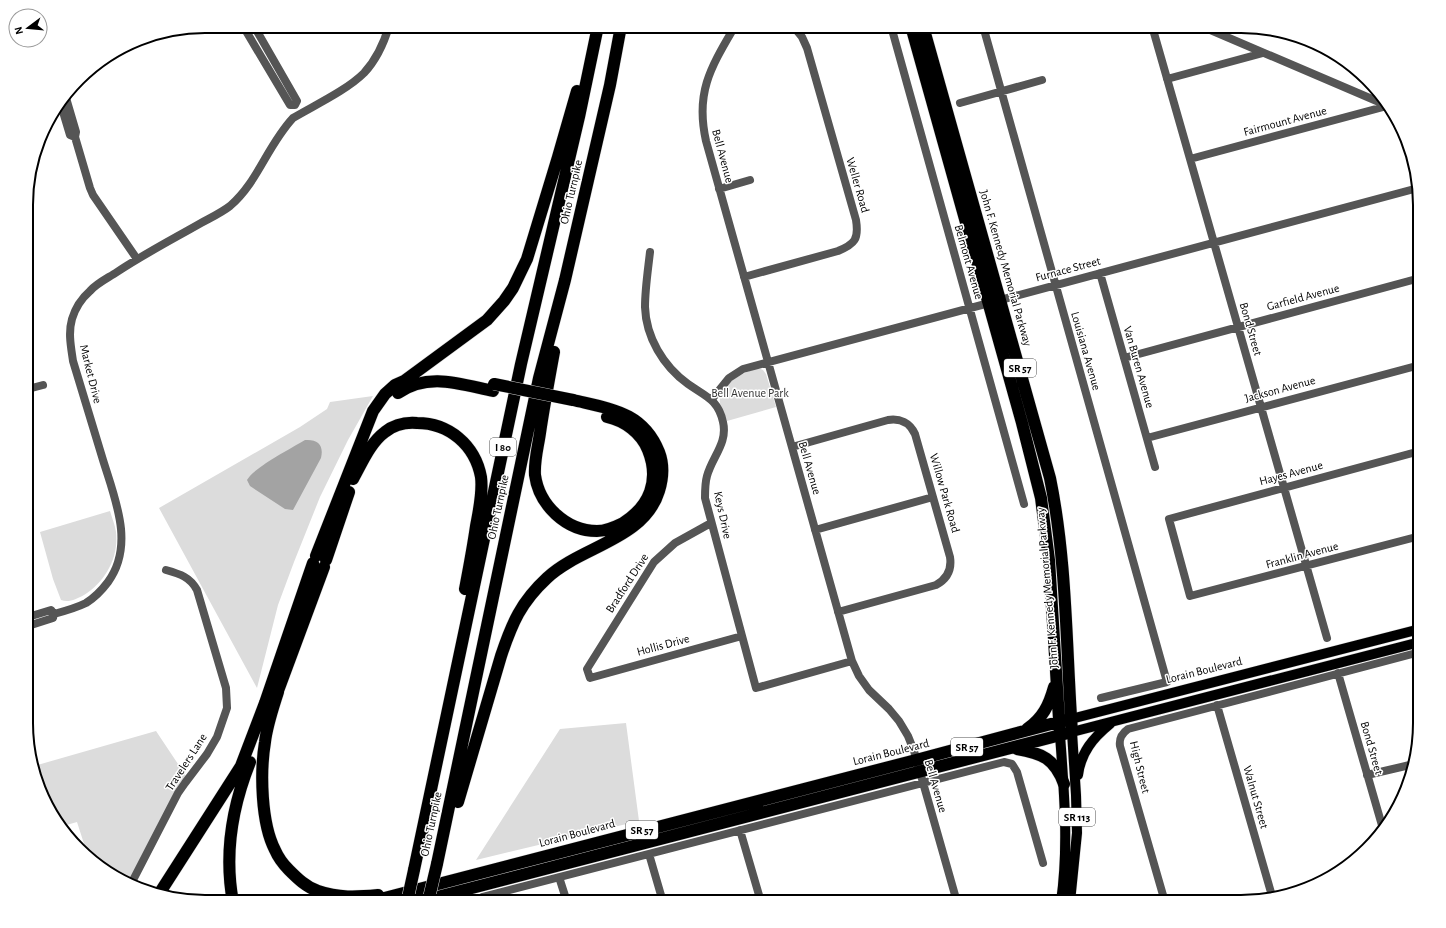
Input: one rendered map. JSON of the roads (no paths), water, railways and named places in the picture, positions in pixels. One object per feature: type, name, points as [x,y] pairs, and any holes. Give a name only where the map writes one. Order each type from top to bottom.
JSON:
[{"type":"highway","points":[[404,381],[487,320],[504,302],[519,278],[527,259],[558,158],[592,33]]},
{"type":"highway","name":"Ohio Turnpike","points":[[409,895],[521,364],[579,116],[597,33]]},
{"type":"highway","name":"Ohio Turnpike","points":[[430,895],[539,378],[565,280],[620,33]]},
{"type":"highway","name":"John F. Kennedy Memorial Parkway","points":[[913,33],[1031,456],[1041,498],[1049,560],[1057,678],[1065,720]]},
{"type":"highway","name":"John F. Kennedy Memorial Parkway","points":[[925,33],[1046,462],[1053,494],[1063,581],[1066,734]]},
{"type":"highway","points":[[565,280],[535,463],[536,482],[548,505],[566,522],[597,531],[613,528],[635,515],[645,504],[653,477],[653,468],[649,453],[635,431],[622,422],[572,404]]},
{"type":"highway","points":[[232,895],[229,864],[232,820],[244,778],[278,690],[320,561],[374,410],[385,394],[395,385],[432,373],[444,374],[494,388],[622,413],[632,418],[648,431],[655,442],[660,455],[663,470],[662,483],[653,506],[641,521],[628,530],[556,570],[529,597],[518,613],[501,656],[456,808],[437,864]]},
{"type":"highway","points":[[162,889],[241,766],[377,418],[386,403],[400,392],[415,384],[434,380],[494,388]]},
{"type":"highway","points":[[353,480],[372,446],[385,432],[402,423],[432,424],[448,430],[468,448],[477,465],[482,484],[481,494],[450,676],[441,742]]},
{"type":"highway","name":"SR 57","points":[[1017,734],[1038,721],[1045,712],[1050,702],[1057,678]]},
{"type":"highway","points":[[278,690],[265,740],[262,773],[264,808],[268,833],[283,864],[295,876],[316,891],[330,895]]},
{"type":"highway","name":"Lorain Boulevard","points":[[394,895],[920,771],[1017,734],[1065,720]]},
{"type":"highway","name":"Lorain Boulevard","points":[[445,895],[1066,734]]},
{"type":"highway","points":[[1011,748],[1036,752],[1046,757],[1057,769],[1064,784]]},
{"type":"highway","points":[[228,895],[225,843],[230,808],[242,772],[241,766]]},
{"type":"highway","points":[[378,895],[419,888]]},
{"type":"main road","name":"Lorain Boulevard","points":[[1065,720],[1413,631]]},
{"type":"main road","name":"Lorain Boulevard","points":[[1066,734],[1413,644]]},
{"type":"main road","points":[[1076,794],[1081,760],[1086,748],[1094,738],[1113,721]]},
{"type":"main road","name":"John F. Kennedy Memorial Parkway","points":[[1062,895],[1066,840],[1064,784],[1066,734]]},
{"type":"main road","name":"John F. Kennedy Memorial Parkway","points":[[1066,734],[1076,794],[1076,841],[1071,895]]},
{"type":"street","points":[[247,33],[290,105],[295,105]]},
{"type":"street","points":[[258,33],[297,101],[295,105],[300,114]]},
{"type":"street","name":"Market Drive","points":[[33,624],[53,618],[54,614],[79,606],[96,595],[112,576],[117,567],[121,553],[122,538],[116,506],[73,361],[70,328],[72,318],[78,305],[89,291],[137,259],[223,211],[241,196],[276,138],[293,118],[350,84],[364,72],[377,56],[387,33]]},
{"type":"street","name":"Bell Avenue","points":[[731,33],[712,66],[706,84],[702,102],[703,130],[852,661],[864,683],[874,696],[894,715],[904,728],[912,744],[955,895]]},
{"type":"street","name":"Weller Road","points":[[744,277],[849,246],[855,240],[858,231],[807,48],[798,33]]},
{"type":"street","name":"Belmont Avenue","points":[[893,33],[1024,504]]},
{"type":"street","name":"Louisiana Avenue","points":[[985,33],[1167,682],[1101,698]]},
{"type":"street","name":"Bond Street","points":[[1154,33],[1327,638]]},
{"type":"street","points":[[1217,33],[1379,102]]},
{"type":"street","points":[[1167,79],[1263,53]]},
{"type":"street","points":[[960,103],[1042,80]]},
{"type":"street","points":[[67,102],[76,132],[75,137],[93,195],[137,259]]},
{"type":"street","name":"Fairmount Avenue","points":[[1190,159],[1382,107]]},
{"type":"street","points":[[62,110],[70,135],[75,137]]},
{"type":"street","points":[[719,189],[750,180]]},
{"type":"street","name":"Furnace Street","points":[[712,399],[729,378],[743,369],[1413,189]]},
{"type":"street","name":"Keys Drive","points":[[650,252],[645,309],[647,324],[652,339],[665,362],[679,376],[712,399],[723,422],[724,435],[721,447],[711,466],[705,487],[706,503],[756,688],[852,661]]},
{"type":"street","name":"Van Buren Avenue","points":[[1100,273],[1155,467]]},
{"type":"street","name":"Garfield Avenue","points":[[1124,358],[1413,280]]},
{"type":"street","name":"Jackson Avenue","points":[[1147,438],[1413,367]]},
{"type":"street","points":[[33,388],[43,385]]},
{"type":"street","name":"Willow Park Road","points":[[792,447],[888,420],[904,421],[916,434],[951,561],[949,573],[946,578],[936,585],[838,612]]},
{"type":"street","name":"Hayes Avenue","points":[[1190,596],[1169,519],[1413,453]]},
{"type":"street","points":[[815,530],[933,497]]},
{"type":"street","name":"Bradford Drive","points":[[590,678],[587,669],[654,562],[675,543],[711,523]]},
{"type":"street","name":"Franklin Avenue","points":[[1190,596],[1413,538]]},
{"type":"street","name":"Travelers Lane","points":[[133,879],[178,793],[207,754],[217,737],[227,708],[226,688],[197,590],[194,584],[186,577],[166,570]]},
{"type":"street","name":"Market Drive","points":[[33,615],[51,610],[54,614]]},
{"type":"street","name":"Hollis Drive","points":[[590,678],[742,636]]},
{"type":"street","points":[[1217,705],[1413,654]]},
{"type":"street","name":"Bond Street","points":[[1338,674],[1381,822]]},
{"type":"street","name":"Walnut Street","points":[[1217,705],[1271,893]]},
{"type":"street","name":"High Street","points":[[1163,895],[1120,746],[1121,736],[1128,729],[1217,705]]},
{"type":"street","name":"Lorain Boulevard","points":[[490,895],[740,830],[920,771],[1004,762],[1012,764],[1017,772],[1043,863]]},
{"type":"street","points":[[1367,776],[1407,766]]},
{"type":"street","points":[[740,830],[758,895]]},
{"type":"street","points":[[649,854],[660,895]]},
{"type":"street","points":[[560,877],[565,895]]},
{"type":"street","points":[[460,891],[464,895]]},
{"type":"park label","name":"Bell Avenue Park","points":[[750,393]]}]
